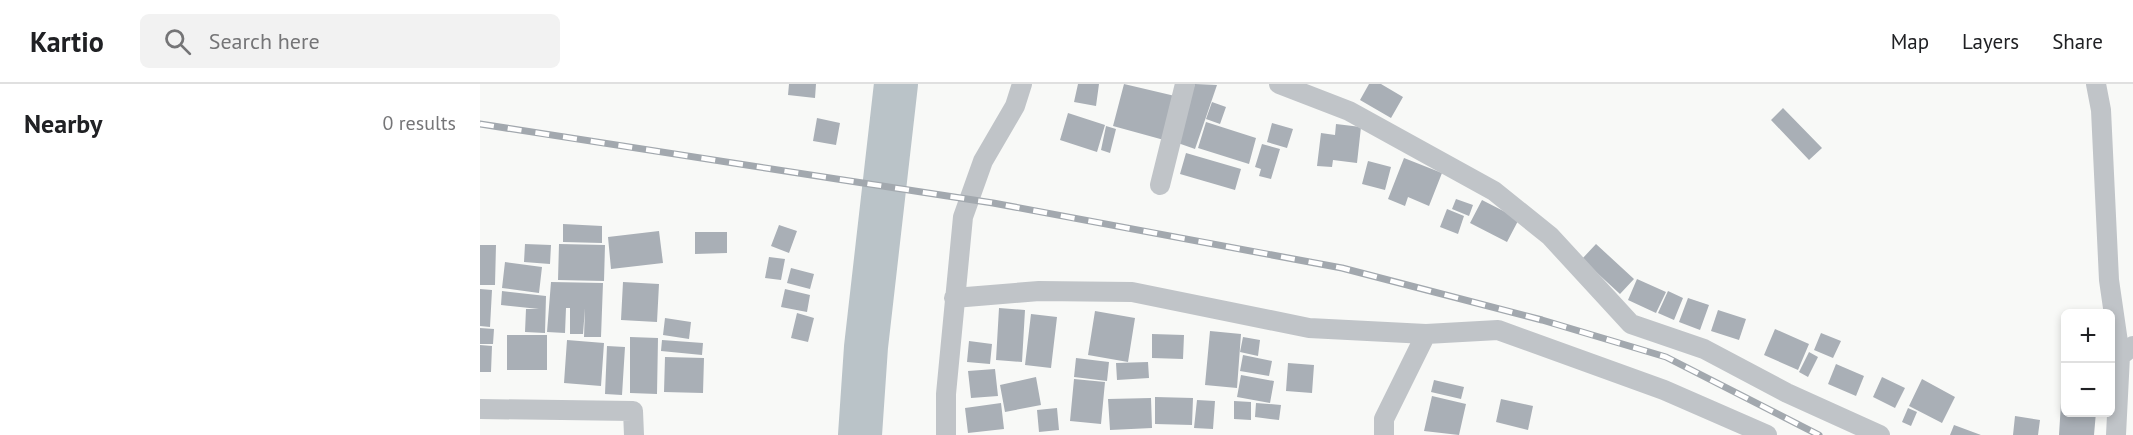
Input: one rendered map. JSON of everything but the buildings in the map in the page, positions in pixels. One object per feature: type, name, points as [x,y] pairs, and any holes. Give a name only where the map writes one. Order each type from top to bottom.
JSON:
[{"type":"street","points":[[946,435],[954,298],[963,217],[983,161],[1015,106],[1022,84]]},
{"type":"street","points":[[1160,185],[1185,84]]},
{"type":"street","points":[[1279,84],[1349,111],[1494,191],[1550,236],[1631,324],[1704,349],[1787,393],[1880,435]]},
{"type":"street","points":[[2096,84],[2101,110],[2109,280],[2127,351],[2116,435]]},
{"type":"street","points":[[954,298],[1039,291],[1132,292],[1309,328],[1426,334],[1498,330],[1664,390],[1767,435]]},
{"type":"street","points":[[1384,435],[1384,419],[1426,334]]},
{"type":"street","points":[[480,409],[633,411],[634,435]]},
{"type":"waterway","points":[[860,435],[866,347],[896,84]]},
{"type":"railway","points":[[480,124],[993,203],[1342,268],[1542,320],[1666,357],[1819,435]]}]
